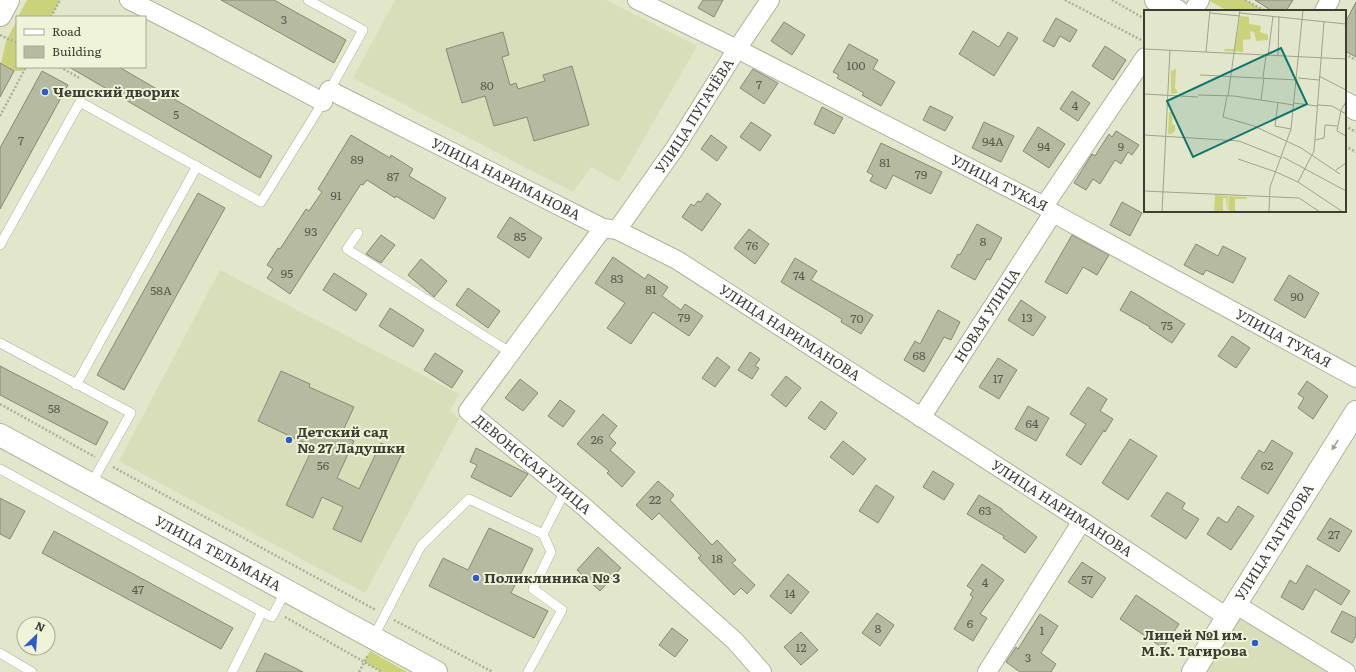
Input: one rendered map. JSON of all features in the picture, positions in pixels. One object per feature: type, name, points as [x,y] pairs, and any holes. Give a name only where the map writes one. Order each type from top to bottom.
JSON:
[{"type":"street","points":[[0,15],[8,0]]},
{"type":"street","name":"УЛИЦА НАРИМАНОВА","points":[[129,0],[326,96],[677,260],[1082,521],[1231,611],[1346,672]]},
{"type":"street","name":"УЛИЦА ТУКАЯ","points":[[637,0],[737,49],[1048,209],[1356,378]]},
{"type":"street","name":"УЛИЦА ПУГАЧЁВА","points":[[610,229],[674,148],[770,0]]},
{"type":"street","points":[[1156,0],[1174,10]]},
{"type":"street","points":[[1194,10],[1200,0]]},
{"type":"street","points":[[1325,10],[1330,0]]},
{"type":"street","name":"НОВАЯ УЛИЦА","points":[[921,418],[1048,209],[1144,59]]},
{"type":"street","points":[[1346,104],[1356,109]]},
{"type":"street","name":"ДЕВОНСКАЯ УЛИЦА","points":[[610,229],[511,352],[468,411],[588,510],[735,642],[762,672]]},
{"type":"street","name":"УЛИЦА ТАГИРОВА","points":[[1192,672],[1356,412]]},
{"type":"street","name":"УЛИЦА ТЕЛЬМАНА","points":[[0,435],[436,672]]},
{"type":"street","points":[[987,672],[1082,521]]},
{"type":"lane","points":[[0,245],[80,102],[261,202],[326,96],[363,30],[308,0]]},
{"type":"lane","points":[[76,385],[197,166]]},
{"type":"lane","points":[[358,233],[347,249],[511,352]]},
{"type":"lane","points":[[0,343],[76,385],[131,413],[91,484]]},
{"type":"lane","points":[[0,468],[272,617],[286,590]]},
{"type":"lane","points":[[543,534],[564,491]]},
{"type":"lane","points":[[373,638],[421,546],[469,499],[543,534],[551,552],[533,589],[562,610],[528,672]]},
{"type":"lane","points":[[232,672],[262,612]]},
{"type":"lane","points":[[0,653],[32,672]]},
{"type":"path","points":[[52,16],[60,0]]},
{"type":"path","points":[[1065,0],[1144,41]]},
{"type":"path","points":[[1112,0],[1144,18]]},
{"type":"path","points":[[1245,0],[1263,10]]},
{"type":"path","points":[[0,35],[16,43]]},
{"type":"path","points":[[1346,55],[1356,60]]},
{"type":"path","points":[[0,115],[25,68]]},
{"type":"path","points":[[62,68],[81,79]]},
{"type":"path","points":[[1346,127],[1356,132]]},
{"type":"path","points":[[1346,147],[1356,152]]},
{"type":"path","points":[[0,404],[103,462],[493,672]]},
{"type":"shaded area","points":[[395,0],[606,0],[697,46],[619,182],[591,167],[573,192],[353,78]]},
{"type":"shaded area","name":"Детский сад № 27 Ладушки","points":[[220,270],[459,394],[450,411],[459,419],[365,593],[119,461]]},
{"type":"shaded area","name":"Лицей №1 им. М.К. Тагирова","points":[[1240,614],[1335,672],[1205,672]]},
{"type":"green space","points":[[27,0],[60,0],[52,16],[19,16]]},
{"type":"green space","points":[[1208,0],[1245,0],[1263,10],[1226,10]]},
{"type":"green space","points":[[16,22],[16,68],[25,68],[23,71],[14,71],[1,64],[6,41]]},
{"type":"green space","points":[[370,651],[407,672],[382,672],[364,662]]},
{"type":"building","points":[[221,0],[274,0],[346,40],[334,63]]},
{"type":"building","points":[[703,0],[723,0],[714,17],[698,8]]},
{"type":"building","points":[[1255,0],[1293,0],[1287,10],[1270,10]]},
{"type":"building","points":[[1356,2],[1356,57],[1346,52],[1346,21]]},
{"type":"building","points":[[1056,18],[1077,30],[1070,42],[1060,36],[1054,47],[1043,41]]},
{"type":"building","points":[[784,22],[805,35],[792,55],[771,41]]},
{"type":"building","points":[[973,31],[999,47],[1008,32],[1018,38],[994,76],[959,54]]},
{"type":"building","points":[[503,32],[509,55],[502,57],[510,85],[516,83],[518,89],[545,81],[543,75],[572,66],[589,125],[534,141],[527,117],[494,126],[485,96],[462,103],[446,49]]},
{"type":"building","points":[[849,44],[878,60],[873,69],[895,82],[881,106],[862,95],[864,93],[837,78],[839,75],[833,72]]},
{"type":"building","points":[[1105,46],[1126,60],[1113,80],[1092,66]]},
{"type":"building","points":[[0,63],[14,71],[0,97]]},
{"type":"building","points":[[71,68],[121,68],[272,156],[260,178]]},
{"type":"building","points":[[753,69],[778,83],[764,104],[740,88]]},
{"type":"building","points":[[42,71],[68,85],[0,209],[0,148]]},
{"type":"building","points":[[1072,91],[1090,103],[1078,121],[1060,109]]},
{"type":"building","points":[[930,106],[953,117],[945,131],[923,120]]},
{"type":"building","points":[[822,107],[843,118],[834,134],[814,124]]},
{"type":"building","points":[[751,122],[771,135],[760,151],[740,137]]},
{"type":"building","points":[[984,122],[1014,136],[1001,162],[972,148]]},
{"type":"building","points":[[1038,127],[1065,144],[1049,168],[1023,151]]},
{"type":"building","points":[[1116,131],[1139,145],[1132,155],[1128,152],[1121,164],[1115,160],[1100,184],[1093,179],[1086,190],[1074,183],[1092,154],[1095,156],[1109,134],[1112,137]]},
{"type":"building","points":[[351,135],[390,158],[391,155],[413,169],[409,176],[446,198],[434,219],[396,196],[395,198],[367,180],[363,185],[361,184],[290,294],[267,278],[273,269],[267,265],[278,248],[280,249],[306,209],[309,211],[322,192],[318,189]]},
{"type":"building","points":[[711,135],[727,147],[717,161],[701,149]]},
{"type":"building","points":[[881,143],[942,172],[931,194],[893,175],[886,189],[870,181],[873,175],[867,172]]},
{"type":"building","points":[[198,193],[225,208],[124,390],[97,375]]},
{"type":"building","points":[[707,193],[721,204],[702,231],[682,217],[691,204],[694,206],[698,201],[701,202]]},
{"type":"building","points":[[1122,202],[1142,213],[1130,236],[1110,225]]},
{"type":"building","points":[[510,217],[542,238],[529,258],[497,237]]},
{"type":"building","points":[[977,224],[1002,238],[990,260],[987,259],[975,280],[951,267],[958,254],[960,255]]},
{"type":"building","points":[[749,229],[769,244],[755,264],[734,248]]},
{"type":"building","points":[[381,235],[395,245],[381,263],[366,254]]},
{"type":"building","points":[[1072,235],[1109,255],[1097,275],[1083,267],[1067,294],[1045,282]]},
{"type":"building","points":[[1196,244],[1218,256],[1223,246],[1246,258],[1233,283],[1206,270],[1203,275],[1184,265]]},
{"type":"building","points":[[613,257],[645,279],[648,274],[668,287],[662,296],[681,310],[685,304],[703,316],[689,336],[653,312],[631,344],[607,328],[625,303],[595,283]]},
{"type":"building","points":[[795,258],[817,271],[811,280],[873,315],[861,334],[841,322],[842,319],[781,282]]},
{"type":"building","points":[[421,259],[447,281],[434,297],[408,275]]},
{"type":"building","points":[[334,273],[367,294],[356,311],[323,290]]},
{"type":"building","points":[[1289,275],[1319,293],[1305,318],[1274,300]]},
{"type":"building","points":[[468,288],[500,311],[488,328],[456,305]]},
{"type":"building","points":[[1131,291],[1185,324],[1172,343],[1149,328],[1150,327],[1120,310]]},
{"type":"building","points":[[1021,300],[1046,317],[1033,336],[1008,320]]},
{"type":"building","points":[[390,308],[424,330],[413,347],[379,326]]},
{"type":"building","points":[[938,310],[960,322],[951,340],[944,337],[924,372],[904,360],[915,341],[920,344]]},
{"type":"building","points":[[1232,336],[1250,348],[1236,368],[1218,356]]},
{"type":"building","points":[[750,352],[760,359],[755,366],[759,368],[752,379],[738,370]]},
{"type":"building","points":[[435,353],[463,371],[452,388],[424,370]]},
{"type":"building","points":[[717,357],[730,367],[715,387],[702,378]]},
{"type":"building","points":[[998,358],[1017,370],[999,399],[979,387]]},
{"type":"building","points":[[0,366],[108,422],[96,445],[0,395]]},
{"type":"building","points":[[281,371],[310,384],[309,387],[354,407],[341,435],[354,441],[337,478],[359,489],[381,443],[402,453],[361,542],[333,529],[343,507],[322,497],[313,518],[286,505],[313,447],[258,421]]},
{"type":"building","points":[[786,376],[801,388],[786,407],[771,395]]},
{"type":"building","points":[[520,379],[538,393],[523,411],[505,398]]},
{"type":"building","points":[[1307,381],[1328,396],[1313,419],[1298,408],[1304,398],[1298,394]]},
{"type":"building","points":[[1088,387],[1107,399],[1100,411],[1113,419],[1081,465],[1066,455],[1086,424],[1070,414]]},
{"type":"building","points":[[560,400],[575,411],[563,427],[548,416]]},
{"type":"building","points":[[821,401],[837,413],[825,430],[808,418]]},
{"type":"building","points":[[1028,406],[1049,418],[1036,441],[1015,429]]},
{"type":"building","points":[[603,414],[617,426],[609,436],[616,443],[610,450],[635,472],[622,487],[607,473],[609,471],[577,444]]},
{"type":"building","points":[[1130,439],[1157,456],[1128,500],[1102,483]]},
{"type":"building","points":[[1272,440],[1293,453],[1268,494],[1241,478],[1259,450],[1264,453]]},
{"type":"building","points":[[843,441],[866,459],[853,475],[830,457]]},
{"type":"building","points":[[476,448],[528,474],[511,497],[471,477],[477,465],[470,462]]},
{"type":"building","points":[[933,471],[954,484],[944,500],[923,487]]},
{"type":"building","points":[[658,481],[674,495],[670,500],[712,545],[717,540],[736,560],[732,563],[755,585],[747,594],[741,588],[734,595],[698,558],[701,556],[659,513],[652,520],[636,505]]},
{"type":"building","points":[[876,485],[894,497],[878,523],[859,511]]},
{"type":"building","points":[[1167,492],[1185,503],[1182,509],[1199,519],[1186,539],[1151,516]]},
{"type":"building","points":[[979,495],[1002,509],[1037,537],[1025,553],[1003,538],[1004,536],[967,514]]},
{"type":"building","points":[[0,498],[25,511],[10,539],[0,534]]},
{"type":"building","points":[[1238,506],[1254,516],[1231,550],[1207,534],[1218,517],[1227,523]]},
{"type":"building","points":[[1330,518],[1352,531],[1339,552],[1317,539]]},
{"type":"building","name":"Поликлиника № 3","points":[[489,528],[533,549],[511,593],[548,611],[534,638],[429,586],[443,558],[468,570]]},
{"type":"building","points":[[54,531],[233,628],[221,649],[42,553]]},
{"type":"building","points":[[598,547],[621,568],[600,591],[577,570]]},
{"type":"building","points":[[1082,562],[1106,578],[1092,598],[1068,582]]},
{"type":"building","points":[[982,564],[1004,580],[980,614],[987,618],[973,641],[954,629],[973,597],[970,595],[973,590],[967,586]]},
{"type":"building","points":[[1307,565],[1350,591],[1341,605],[1315,589],[1303,610],[1281,597],[1290,580],[1296,584]]},
{"type":"building","points":[[788,574],[809,592],[791,614],[770,596]]},
{"type":"building","points":[[1136,595],[1179,624],[1163,648],[1120,619]]},
{"type":"building","points":[[1342,611],[1356,618],[1356,636],[1352,643],[1331,632]]},
{"type":"building","points":[[877,613],[894,625],[880,646],[862,633]]},
{"type":"building","points":[[1040,614],[1058,626],[1041,653],[1056,664],[1051,672],[1020,672],[1006,662],[1016,647],[1018,649]]},
{"type":"building","points":[[672,628],[688,640],[675,657],[659,645]]},
{"type":"building","points":[[801,632],[818,650],[801,665],[784,647]]},
{"type":"building","points":[[265,653],[303,672],[256,672]]},
{"type":"place","name":"Чешский дворик","points":[[45,92]]},
{"type":"place","name":"Детский сад № 27 Ладушки","points":[[289,440]]},
{"type":"place","name":"Поликлиника № 3","points":[[476,578]]},
{"type":"place","name":"Лицей №1 им. М.К. Тагирова","points":[[1255,643]]}]
